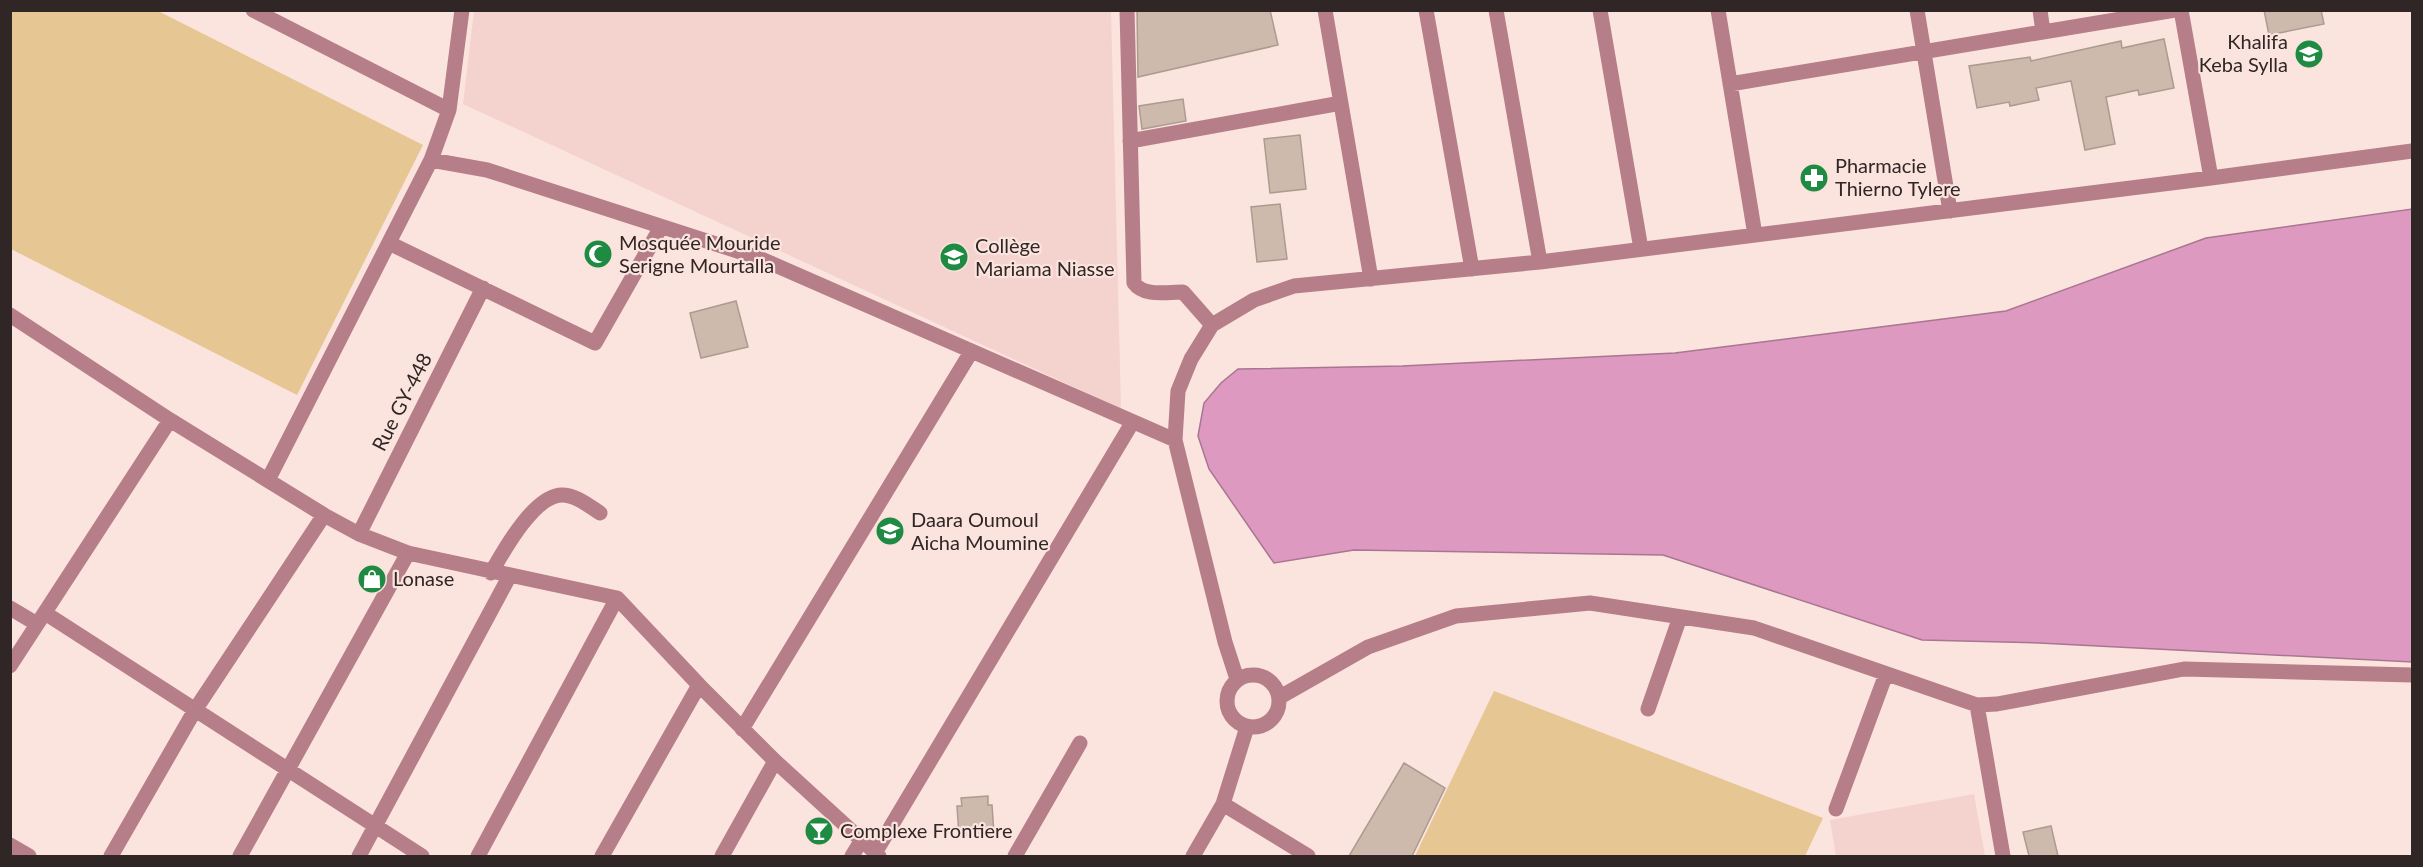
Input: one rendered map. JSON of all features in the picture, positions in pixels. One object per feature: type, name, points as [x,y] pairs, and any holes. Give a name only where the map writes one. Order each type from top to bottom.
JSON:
[{"type":"street","points":[[254,10],[449,110]]},
{"type":"street","points":[[267,480],[431,160],[449,110],[462,10]]},
{"type":"street","points":[[1126,10],[1134,283],[1139,290],[1146,292],[1183,292],[1212,325]]},
{"type":"street","points":[[1325,10],[1371,279]]},
{"type":"street","points":[[1426,10],[1472,269]]},
{"type":"street","points":[[1496,10],[1540,262]]},
{"type":"street","points":[[1600,10],[1641,249]]},
{"type":"street","points":[[1718,10],[1755,235]]},
{"type":"street","points":[[1917,10],[1950,211]]},
{"type":"street","points":[[2040,10],[2043,32]]},
{"type":"street","points":[[1730,84],[2175,10]]},
{"type":"street","points":[[2181,10],[2211,178]]},
{"type":"street","points":[[1130,141],[1341,103]]},
{"type":"street","points":[[1238,679],[1225,642],[1175,440],[1178,391],[1191,359],[1212,325],[1254,300],[1294,286],[1540,262],[2412,151]]},
{"type":"street","points":[[431,160],[487,170],[759,258],[1175,440]]},
{"type":"street","points":[[389,243],[595,343],[662,227]]},
{"type":"street","name":"Rue GY-448","points":[[359,534],[483,288]]},
{"type":"street","points":[[10,315],[170,420],[324,515],[359,534],[408,553],[509,577],[617,598],[742,729],[877,855],[1132,423]]},
{"type":"street","points":[[742,729],[971,352]]},
{"type":"street","points":[[10,666],[170,420]]},
{"type":"street","points":[[491,573],[510,540],[537,508],[552,498],[562,495],[576,499],[600,513]]},
{"type":"street","points":[[111,856],[195,710],[324,515]]},
{"type":"street","points":[[240,856],[408,553]]},
{"type":"street","points":[[359,856],[509,577]]},
{"type":"street","points":[[478,856],[617,598]]},
{"type":"street","points":[[1280,697],[1368,647],[1456,616],[1590,603],[1754,628],[1977,705],[1997,704],[2184,669],[2412,675]]},
{"type":"street","points":[[10,608],[41,619],[195,710],[422,856]]},
{"type":"street","points":[[1648,709],[1680,617]]},
{"type":"street","points":[[1250,674],[1264,676],[1274,685],[1280,697],[1278,710],[1271,721],[1260,727],[1247,727],[1236,722],[1228,712],[1226,700],[1229,688],[1238,679],[1250,674]]},
{"type":"street","points":[[1836,808],[1886,674]]},
{"type":"street","points":[[602,856],[699,685]]},
{"type":"street","points":[[1977,705],[2003,856]]},
{"type":"street","points":[[1192,856],[1223,804],[1247,727]]},
{"type":"street","points":[[1015,856],[1080,743]]},
{"type":"street","points":[[722,856],[775,761]]},
{"type":"street","points":[[1223,804],[1308,856]]},
{"type":"street","points":[[852,856],[861,841]]},
{"type":"street","points":[[10,844],[29,856]]},
{"type":"shaded area","points":[[10,11],[158,11],[423,145],[297,395],[11,249]]},
{"type":"shaded area","name":"Collège Mariama Niasse","points":[[474,11],[1111,11],[1121,409],[463,104]]},
{"type":"shaded area","points":[[2412,209],[2412,662],[2039,643],[1922,640],[1663,555],[1354,550],[1274,563],[1209,469],[1198,436],[1204,403],[1221,383],[1238,369],[1402,366],[1675,353],[2006,311],[2206,238]]},
{"type":"shaded area","points":[[1494,691],[1823,818],[1805,856],[1415,856]]},
{"type":"shaded area","points":[[1974,794],[1985,856],[1836,856],[1830,820]]},
{"type":"building","points":[[1137,10],[1270,10],[1278,45],[1138,77]]},
{"type":"building","points":[[2264,10],[2321,10],[2324,24],[2269,35]]},
{"type":"building","points":[[2164,39],[2174,88],[2139,95],[2138,90],[2106,97],[2115,144],[2085,150],[2071,81],[2036,88],[2039,100],[2010,106],[2009,102],[1977,108],[1969,66],[2030,57],[2031,61],[2121,41],[2122,48]]},
{"type":"building","points":[[1183,99],[1186,121],[1142,129],[1139,106]]},
{"type":"building","points":[[1300,135],[1306,189],[1270,193],[1264,139]]},
{"type":"building","points":[[1280,204],[1287,259],[1257,262],[1251,207]]},
{"type":"building","points":[[736,301],[748,347],[701,358],[690,313]]},
{"type":"building","points":[[1404,763],[1445,788],[1412,856],[1349,856]]},
{"type":"building","points":[[988,796],[988,805],[992,805],[994,834],[959,836],[957,806],[962,806],[961,798]]},
{"type":"building","points":[[2051,826],[2058,856],[2029,856],[2023,832]]},
{"type":"place","name":"Khalifa Keba Sylla","points":[[2309,54]]},
{"type":"place","name":"Pharmacie Thierno Tylere","points":[[1814,178]]},
{"type":"place","name":"Mosquée Mouride Serigne Mourtalla","points":[[598,254]]},
{"type":"place","name":"Collège Mariama Niasse","points":[[954,257]]},
{"type":"place","name":"Daara Oumoul Aicha Moumine","points":[[890,531]]},
{"type":"place","name":"Lonase","points":[[372,579]]},
{"type":"place","name":"Complexe Frontiere","points":[[819,831]]}]
